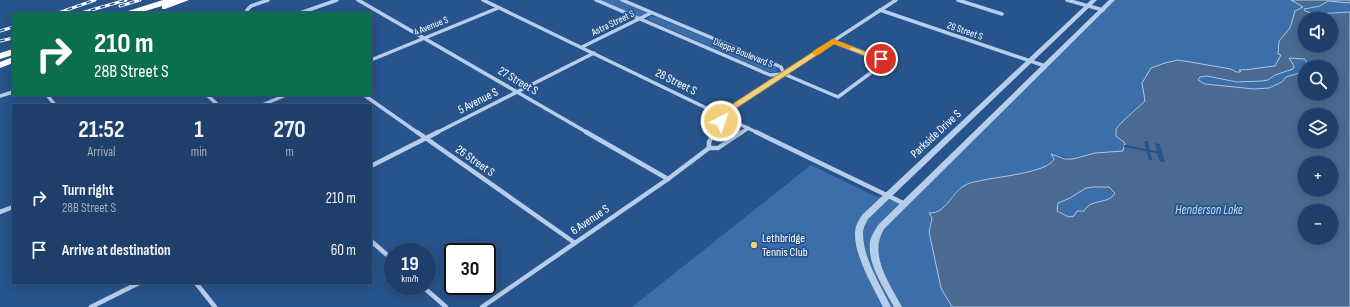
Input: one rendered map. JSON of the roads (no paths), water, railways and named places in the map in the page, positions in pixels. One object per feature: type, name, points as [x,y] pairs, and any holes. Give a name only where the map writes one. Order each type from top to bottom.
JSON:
[{"type":"highway","points":[[148,12],[171,0]]},
{"type":"highway","points":[[136,12],[185,0]]},
{"type":"highway","points":[[0,53],[12,49]]},
{"type":"highway","points":[[0,56],[12,52]]},
{"type":"highway","points":[[0,61],[12,57]]},
{"type":"highway","points":[[0,65],[12,60]]},
{"type":"street","points":[[247,12],[251,6],[268,0]]},
{"type":"street","points":[[303,12],[337,0]]},
{"type":"street","name":"27 Street S","points":[[358,0],[668,179]]},
{"type":"street","name":"28 Street S","points":[[483,0],[903,203]]},
{"type":"street","name":"Dieppe Boulevard S","points":[[596,0],[770,74],[784,74],[782,67],[622,0]]},
{"type":"street","points":[[709,148],[709,142],[726,111],[896,0]]},
{"type":"street","points":[[958,0],[1002,14]]},
{"type":"street","points":[[1067,0],[1102,10]]},
{"type":"street","name":"Parkside Drive S","points":[[888,307],[866,260],[859,233],[865,217],[1094,0]]},
{"type":"street","points":[[898,307],[879,267],[873,250],[874,240],[880,227],[903,203],[973,138],[1112,0]]},
{"type":"street","name":"4 Avenue S","points":[[372,60],[498,8]]},
{"type":"street","name":"29 Street S","points":[[880,10],[1045,66]]},
{"type":"street","name":"Astra Street S","points":[[582,47],[651,13]]},
{"type":"street","points":[[784,74],[838,97],[883,65],[884,62],[881,59],[833,41]]},
{"type":"street","name":"5 Avenue S","points":[[372,165],[594,53]]},
{"type":"street","points":[[0,96],[12,92]]},
{"type":"street","points":[[48,96],[54,104]]},
{"type":"street","points":[[208,96],[217,104]]},
{"type":"street","points":[[264,104],[284,96]]},
{"type":"street","name":"26 Street S","points":[[365,96],[576,243]]},
{"type":"street","name":"6 Avenue S","points":[[482,307],[668,179],[709,148],[718,148],[748,128]]},
{"type":"street","points":[[0,212],[12,207]]},
{"type":"street","points":[[372,242],[384,252]]},
{"type":"street","points":[[91,307],[137,284]]},
{"type":"street","points":[[197,284],[215,307]]},
{"type":"street","points":[[432,295],[446,307]]},
{"type":"water","name":"Henderson Lake","points":[[1291,0],[1350,0],[1350,3],[1328,1],[1320,6],[1304,9],[1308,12],[1298,12],[1298,52],[1338,52],[1338,13],[1350,12],[1350,307],[952,307],[941,288],[929,232],[932,218],[929,213],[940,210],[944,207],[959,189],[967,184],[986,179],[1020,174],[1042,168],[1050,164],[1054,159],[1051,154],[1065,159],[1073,159],[1095,153],[1123,151],[1125,143],[1116,136],[1116,129],[1145,101],[1142,83],[1151,68],[1178,60],[1231,69],[1236,72],[1241,71],[1239,70],[1275,66],[1281,55],[1278,54],[1279,41],[1290,28],[1295,11],[1303,7]],"holes":[[[1109,187],[1115,193],[1112,197],[1104,201],[1091,204],[1084,211],[1077,211],[1074,216],[1069,217],[1057,211],[1058,203],[1070,198],[1086,188]]]},
{"type":"railway","points":[[61,12],[95,0]]},
{"type":"railway","points":[[84,12],[126,0]]},
{"type":"railway","points":[[120,6],[140,0]]},
{"type":"railway","points":[[0,31],[12,27]]},
{"type":"railway","points":[[0,41],[12,38]]},
{"type":"place","name":"Lethbridge Tennis Club","points":[[754,245]]}]
